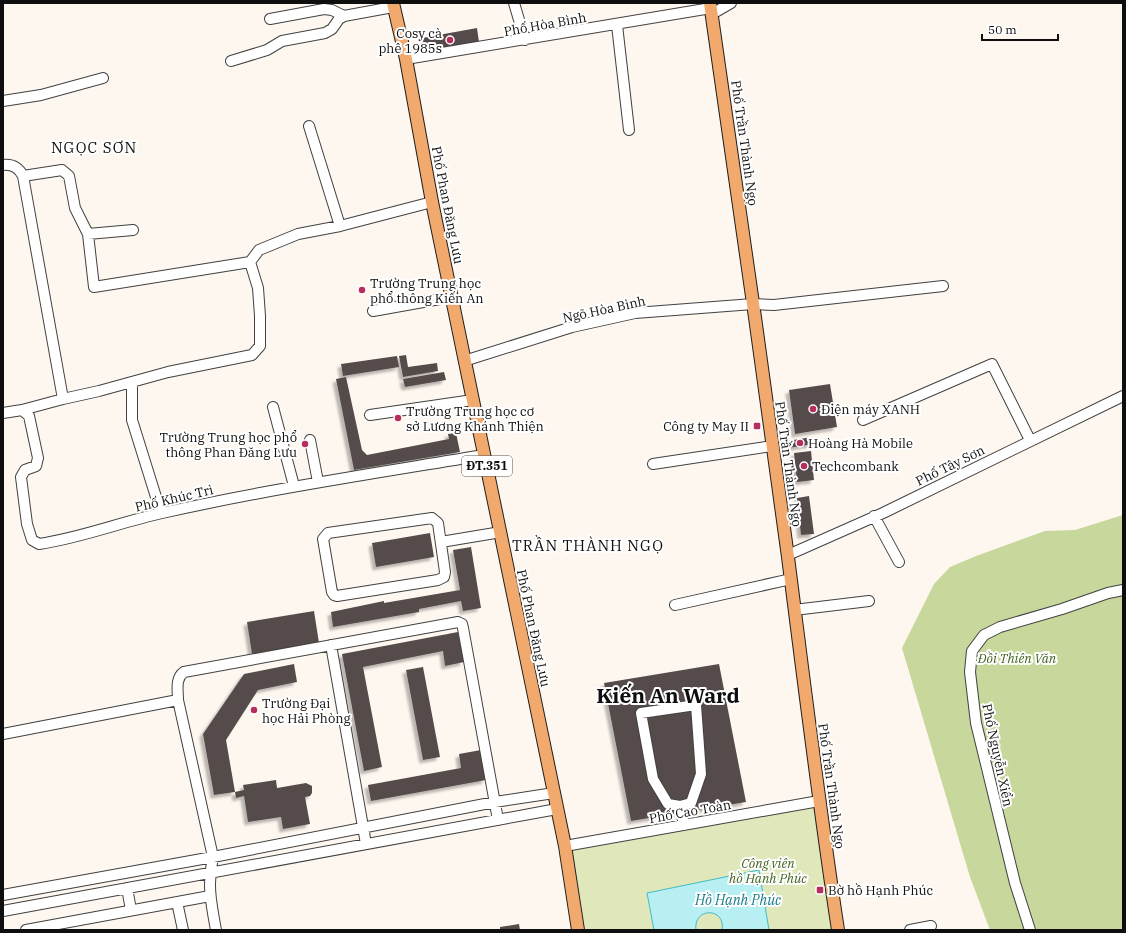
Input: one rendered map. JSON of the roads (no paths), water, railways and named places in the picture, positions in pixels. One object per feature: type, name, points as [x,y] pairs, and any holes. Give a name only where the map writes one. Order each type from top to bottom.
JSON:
[{"type":"main road","name":"Phố Phan Đăng Lưu","points":[[393,5],[406,60],[432,202],[464,361],[558,809],[578,930]]},
{"type":"main road","name":"Phố Trần Thành Ngọ","points":[[711,8],[736,174],[788,555],[819,801],[838,930]]},
{"type":"street","points":[[514,3],[525,40]]},
{"type":"street","name":"Phố Hòa Bình","points":[[406,60],[617,25],[731,3]]},
{"type":"street","points":[[231,61],[267,50],[282,42],[325,33],[332,29],[339,19],[344,16],[393,5]]},
{"type":"street","points":[[270,19],[324,8],[344,16]]},
{"type":"street","points":[[617,25],[629,130]]},
{"type":"street","points":[[3,101],[41,95],[103,78]]},
{"type":"street","points":[[309,126],[340,226]]},
{"type":"street","points":[[3,165],[8,164],[19,169],[23,176],[63,399]]},
{"type":"street","points":[[23,176],[62,170],[69,176],[75,208],[88,234],[94,287],[250,262],[258,250],[298,234],[340,226],[432,202]]},
{"type":"street","points":[[88,234],[133,230]]},
{"type":"street","points":[[3,413],[22,410],[99,391],[168,372],[252,354],[260,346],[260,316],[258,288],[250,262]]},
{"type":"street","name":"Ngõ Hòa Bình","points":[[464,361],[572,327],[635,313],[753,304],[774,305],[943,286]]},
{"type":"street","points":[[373,311],[451,297]]},
{"type":"street","points":[[863,420],[992,364],[1030,440]]},
{"type":"street","points":[[132,382],[132,420],[161,513]]},
{"type":"street","name":"Phố Tây Sơn","points":[[788,555],[874,516],[1123,396]]},
{"type":"street","points":[[370,415],[473,400]]},
{"type":"street","points":[[273,407],[294,486]]},
{"type":"street","name":"Phố Khúc Trì","points":[[22,410],[29,416],[38,458],[36,466],[25,470],[21,477],[27,524],[32,540],[39,544],[49,543],[161,513],[294,486],[484,455]]},
{"type":"street","points":[[310,440],[318,482]]},
{"type":"street","points":[[653,464],[772,446]]},
{"type":"street","points":[[874,516],[898,562]]},
{"type":"street","points":[[432,518],[438,523],[441,542],[445,572],[444,577],[438,580],[337,596],[332,592],[323,539],[328,533],[432,518]]},
{"type":"street","points":[[441,542],[500,532]]},
{"type":"street","points":[[675,605],[791,579]]},
{"type":"street","name":"Phố Nguyễn Xiển","points":[[1030,930],[1015,883],[976,722],[970,672],[972,651],[984,635],[1000,627],[1062,609],[1108,593],[1123,590]]},
{"type":"street","points":[[794,610],[869,601]]},
{"type":"street","points":[[216,930],[210,896],[209,873],[213,857],[178,700],[178,679],[184,672],[458,622],[462,624],[463,628],[498,820]]},
{"type":"street","points":[[331,645],[366,844]]},
{"type":"street","points":[[3,734],[178,700]]},
{"type":"street","points":[[696,705],[701,774],[691,803],[680,806],[668,804],[653,779],[641,713],[696,705]]},
{"type":"street","points":[[3,895],[213,857],[495,802],[554,792]]},
{"type":"street","name":"Phố Cao Toàn","points":[[565,846],[819,801]]},
{"type":"street","points":[[680,806],[684,825]]},
{"type":"street","points":[[3,911],[558,809]]},
{"type":"street","points":[[127,888],[131,910]]},
{"type":"street","points":[[26,930],[210,896]]},
{"type":"street","points":[[177,902],[183,930]]},
{"type":"street","points":[[910,930],[931,926]]},
{"type":"water","name":"Hồ Hạnh Phúc","points":[[759,870],[769,930],[722,930],[722,922],[719,917],[715,914],[709,913],[699,917],[696,922],[696,930],[654,930],[647,893]]},
{"type":"place","name":"Cosy cà phê 1985s","points":[[450,40]]},
{"type":"place","name":"Trường Trung học phổ thông Kiến An","points":[[362,290]]},
{"type":"place","name":"Điện máy XANH","points":[[813,409]]},
{"type":"place","name":"Trường Trung học cơ sở Lương Khánh Thiện","points":[[398,418]]},
{"type":"place","name":"Công ty May II","points":[[757,426]]},
{"type":"place","name":"Hoàng Hà Mobile","points":[[800,443]]},
{"type":"place","name":"Trường Trung học phổ thông Phan Đăng Lưu","points":[[305,444]]},
{"type":"place","name":"Techcombank","points":[[804,466]]},
{"type":"place","name":"Trường Đại học Hải Phòng","points":[[254,710]]},
{"type":"place","name":"Bờ hồ Hạnh Phúc","points":[[820,890]]},
{"type":"district","name":"NGỌC SƠN","points":[[94,148]]},
{"type":"district","name":"TRẦN THÀNH NGỌ","points":[[588,546]]},
{"type":"district","name":"Kiến An Ward","points":[[668,696]]},
{"type":"park label","name":"Đồi Thiên Văn","points":[[1017,658]]},
{"type":"park label","name":"Công viên hồ Hạnh Phúc","points":[[768,870]]}]
